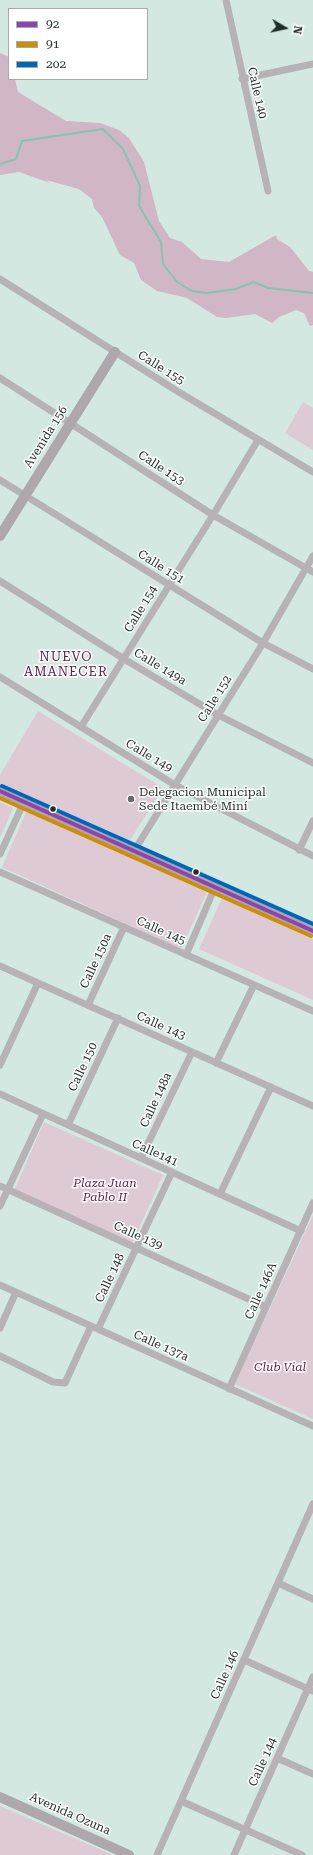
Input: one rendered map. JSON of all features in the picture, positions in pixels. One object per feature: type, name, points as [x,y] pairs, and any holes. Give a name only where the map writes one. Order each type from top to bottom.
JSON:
[{"type":"main road","name":"Avenida 156","points":[[0,536],[115,352]]},
{"type":"main road","points":[[0,791],[313,931]]},
{"type":"main road","name":"Avenida Ozuna","points":[[0,1798],[129,1855]]},
{"type":"street","name":"Calle 140","points":[[226,0],[242,79],[268,191]]},
{"type":"street","points":[[242,79],[313,64]]},
{"type":"street","name":"Calle 155","points":[[0,279],[115,352],[313,472]]},
{"type":"street","name":"Calle 153","points":[[0,378],[213,515],[313,572]]},
{"type":"street","name":"Calle 154","points":[[81,727],[258,440]]},
{"type":"street","name":"Calle 151","points":[[0,480],[263,643],[313,669]]},
{"type":"street","name":"Calle 152","points":[[134,851],[263,643],[313,556]]},
{"type":"street","name":"Calle 149a","points":[[0,581],[124,659],[218,715],[313,763]]},
{"type":"street","name":"Calle 149","points":[[0,677],[175,785],[313,856]]},
{"type":"street","points":[[0,854],[24,802]]},
{"type":"street","points":[[299,850],[313,821]]},
{"type":"street","name":"Calle 145","points":[[0,872],[313,1011]]},
{"type":"street","points":[[186,954],[215,887]]},
{"type":"street","name":"Calle 150a","points":[[88,1005],[124,927]]},
{"type":"street","name":"Calle 143","points":[[0,966],[313,1106]]},
{"type":"street","points":[[0,1065],[38,983]]},
{"type":"street","points":[[216,1063],[254,985]]},
{"type":"street","name":"Calle 150","points":[[68,1126],[118,1018]]},
{"type":"street","name":"Calle 148a","points":[[141,1158],[192,1052]]},
{"type":"street","points":[[220,1194],[271,1087]]},
{"type":"street","name":"Calle141","points":[[0,1094],[301,1231]]},
{"type":"street","points":[[0,1206],[43,1114]]},
{"type":"street","name":"Calle 148","points":[[0,1356],[53,1382],[65,1383],[136,1248],[172,1172]]},
{"type":"street","name":"Calle 139","points":[[0,1186],[266,1306]]},
{"type":"street","name":"Calle 146A","points":[[229,1389],[313,1203]]},
{"type":"street","name":"Calle 137a","points":[[0,1285],[313,1426]]},
{"type":"street","points":[[0,1328],[16,1292]]},
{"type":"street","name":"Calle 146","points":[[157,1855],[312,1507]]},
{"type":"street","points":[[278,1583],[313,1599]]},
{"type":"street","points":[[244,1660],[310,1690]]},
{"type":"street","name":"Calle 144","points":[[234,1855],[277,1758],[310,1690],[313,1677]]},
{"type":"street","points":[[277,1758],[313,1774]]},
{"type":"street","points":[[181,1801],[302,1855]]},
{"type":"green space","points":[[303,402],[313,408],[313,450],[285,433]]},
{"type":"green space","points":[[38,711],[163,788],[130,840],[0,785],[0,775]]},
{"type":"green space","points":[[0,802],[13,808],[0,838]]},
{"type":"green space","points":[[27,810],[207,892],[181,949],[2,867]]},
{"type":"green space","points":[[222,898],[313,939],[313,1000],[199,949]]},
{"type":"green space","name":"Plaza Juan Pablo II","points":[[44,1122],[163,1175],[132,1244],[14,1191]]},
{"type":"green space","name":"Club Vial","points":[[313,1215],[313,1419],[235,1384]]},
{"type":"green space","points":[[0,1806],[113,1855],[0,1855]]},
{"type":"shaded area","points":[[0,53],[8,57],[8,80],[15,80],[18,92],[66,121],[100,123],[119,130],[129,138],[144,162],[159,221],[170,238],[182,242],[201,259],[229,262],[276,235],[277,239],[290,247],[309,271],[313,272],[313,325],[310,326],[304,313],[296,310],[279,317],[272,323],[255,314],[226,318],[217,317],[187,298],[157,291],[141,280],[134,263],[120,255],[102,217],[94,208],[92,199],[79,189],[46,180],[50,183],[19,172],[0,175]]},
{"type":"waterway","points":[[0,164],[16,159],[22,141],[103,129],[123,149],[140,186],[139,206],[161,242],[163,264],[177,282],[192,291],[206,293],[236,289],[254,282],[268,288],[313,293]]},
{"type":"transit line","name":"202","points":[[2,786],[313,924]]},
{"type":"transit line","name":"92","points":[[0,791],[313,931]]},
{"type":"transit line","name":"91","points":[[0,798],[311,936]]},
{"type":"place","name":"Delegacion Municipal Sede Itaembé Miní","points":[[131,799]]},
{"type":"district","name":"NUEVO AMANECER","points":[[66,664]]}]
